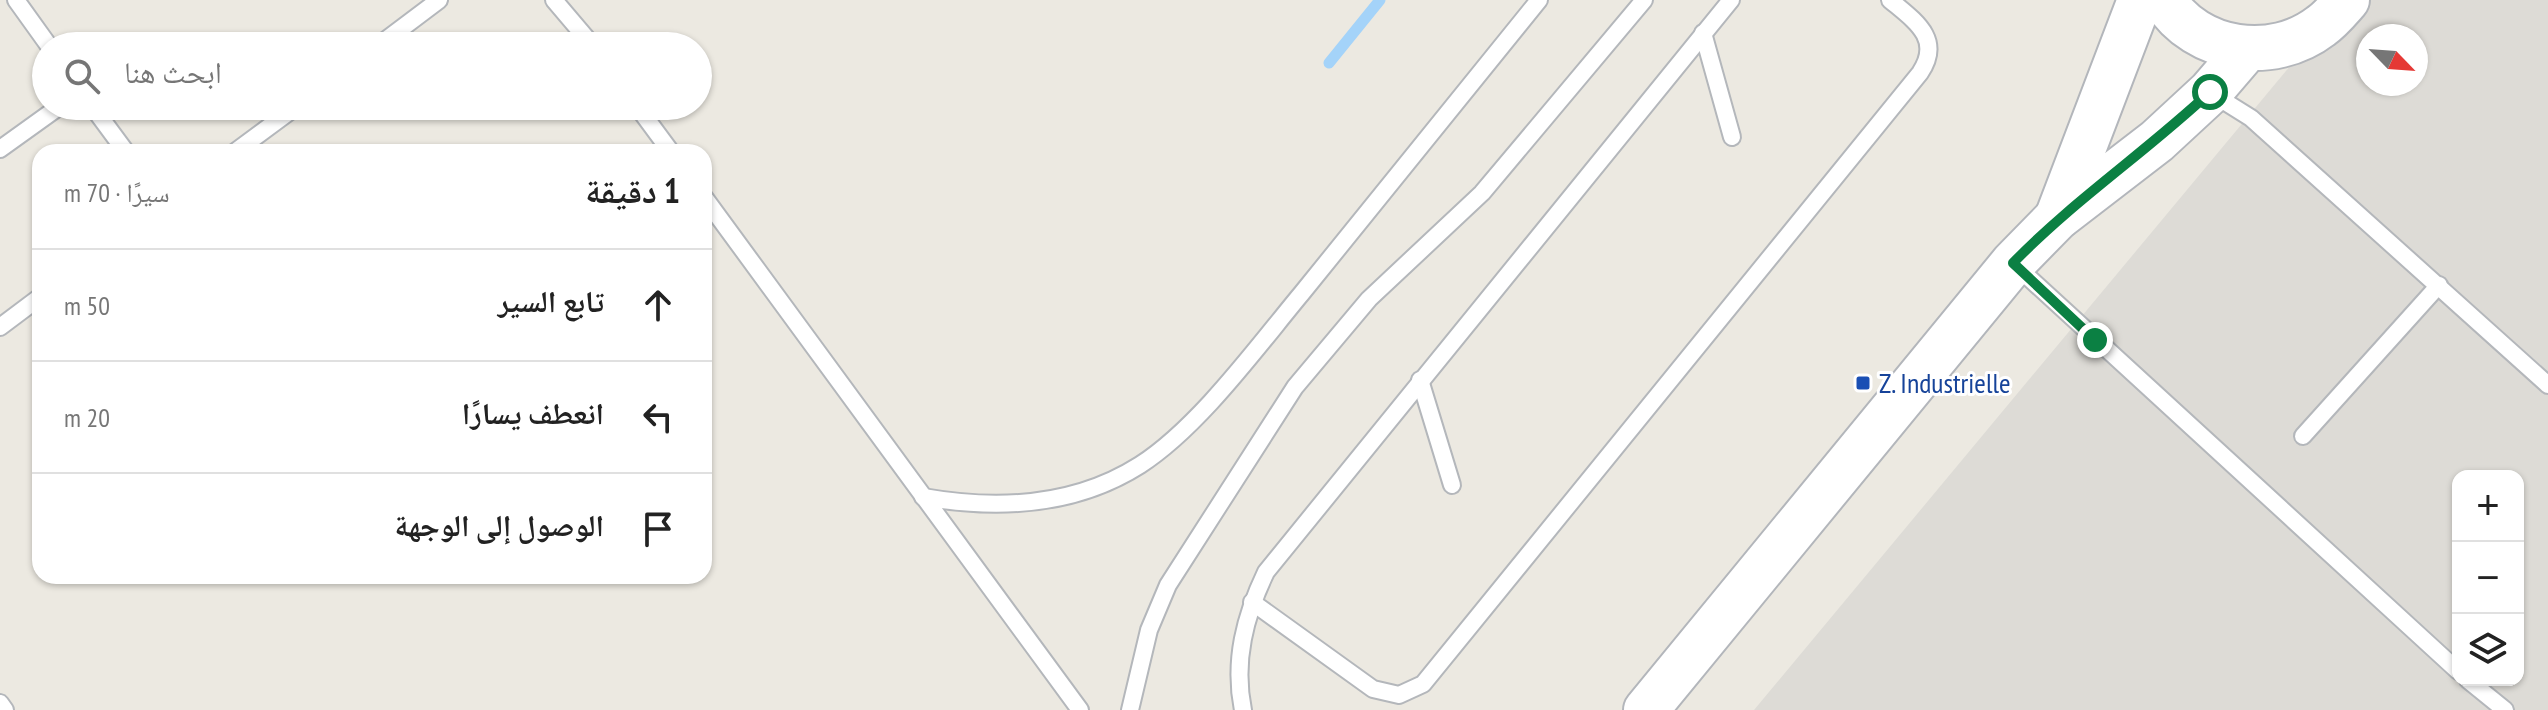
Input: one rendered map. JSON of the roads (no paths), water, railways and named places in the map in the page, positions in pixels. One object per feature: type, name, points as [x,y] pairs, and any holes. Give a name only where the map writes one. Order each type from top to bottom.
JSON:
[{"type":"main road","points":[[2057,218],[2140,0]]},
{"type":"main road","points":[[2164,0],[2171,12],[2205,38],[2246,50],[2286,45],[2321,27],[2347,0]]},
{"type":"main road","points":[[1646,710],[2013,263],[2057,218],[2157,141],[2210,92],[2246,50]]},
{"type":"lane","points":[[16,0],[39,32]]},
{"type":"lane","points":[[397,32],[439,0]]},
{"type":"lane","points":[[554,0],[581,32]]},
{"type":"lane","points":[[923,497],[967,504],[1012,505],[1056,499],[1098,486],[1138,466],[1170,444],[1263,340],[1539,0]]},
{"type":"lane","points":[[1130,710],[1149,630],[1168,585],[1295,387],[1369,299],[1482,193],[1644,0]]},
{"type":"lane","points":[[1243,710],[1239,666],[1243,633],[1252,602],[1266,572],[1731,0]]},
{"type":"lane","points":[[1252,602],[1373,689],[1399,695],[1423,684],[1920,73],[1930,51],[1929,39],[1923,28],[1890,0]]},
{"type":"lane","points":[[1703,33],[1732,137]]},
{"type":"lane","points":[[2210,92],[2251,118],[2548,385]]},
{"type":"lane","points":[[0,149],[40,120]]},
{"type":"lane","points":[[102,120],[120,144]]},
{"type":"lane","points":[[246,144],[278,120]]},
{"type":"lane","points":[[647,120],[665,144]]},
{"type":"lane","points":[[712,208],[1080,710]]},
{"type":"lane","points":[[2013,263],[2452,665]]},
{"type":"lane","points":[[2303,436],[2439,285]]},
{"type":"lane","points":[[0,327],[32,303]]},
{"type":"lane","points":[[1420,380],[1452,485]]},
{"type":"lane","points":[[2475,686],[2505,710]]},
{"type":"lane","points":[[0,703],[5,710]]},
{"type":"waterway","points":[[1329,63],[1380,0]]},
{"type":"place","name":"Z. Industrielle","points":[[1863,383]]}]
